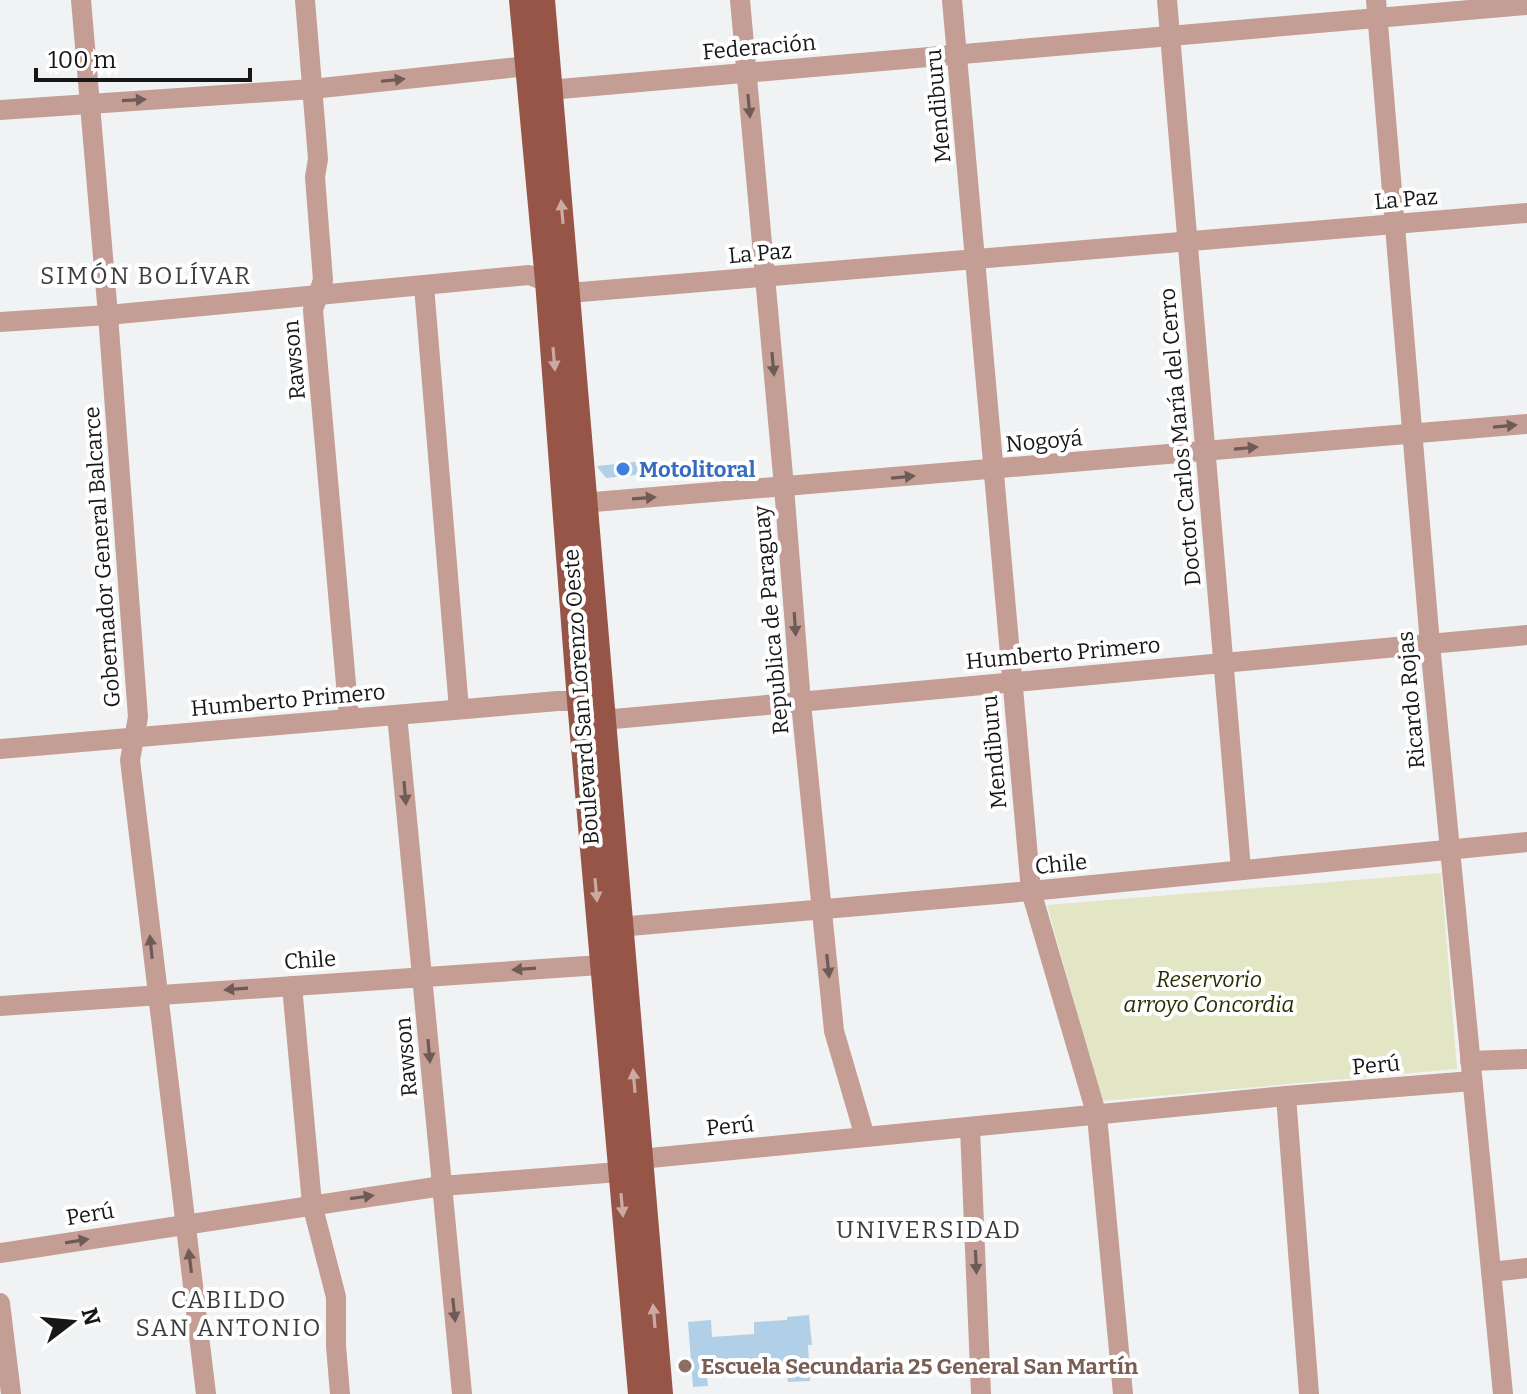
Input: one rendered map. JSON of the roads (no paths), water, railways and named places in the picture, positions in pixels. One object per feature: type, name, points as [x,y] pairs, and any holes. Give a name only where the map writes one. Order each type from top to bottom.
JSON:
[{"type":"main road","name":"Boulevard San Lorenzo Oeste","points":[[521,0],[526,71],[558,286]]},
{"type":"main road","name":"Boulevard San Lorenzo Oeste","points":[[543,0],[550,86],[558,286],[577,504],[603,715],[619,1172],[640,1394]]},
{"type":"main road","name":"Boulevard San Lorenzo Oeste","points":[[577,504],[579,701],[610,928]]},
{"type":"main road","name":"Boulevard San Lorenzo Oeste","points":[[612,964],[640,1159],[661,1394]]},
{"type":"street","name":"Gobernador General Balcarce","points":[[81,0],[138,717],[130,760],[206,1394]]},
{"type":"street","name":"Rawson","points":[[305,0],[323,280],[313,310],[349,718]]},
{"type":"street","name":"Republica de Paraguay","points":[[740,0],[801,703],[834,1031],[865,1137]]},
{"type":"street","name":"Mendiburu","points":[[952,0],[1031,891],[1097,1116],[1123,1394]]},
{"type":"street","name":"Doctor Carlos María del Cerro","points":[[1167,0],[1241,869]]},
{"type":"street","name":"Federación","points":[[550,86],[560,89],[1170,36],[1377,9],[1527,5]]},
{"type":"street","name":"Ricardo Rojas","points":[[1377,9],[1430,644],[1503,1394]]},
{"type":"street","points":[[0,110],[312,89],[518,67],[550,86]]},
{"type":"street","name":"La Paz","points":[[0,322],[108,315],[529,275],[581,292],[1527,213]]},
{"type":"street","points":[[424,286],[459,709]]},
{"type":"street","name":"Nogoyá","points":[[577,504],[1527,424]]},
{"type":"street","name":"Humberto Primero","points":[[603,715],[614,719],[801,703],[1527,635]]},
{"type":"street","points":[[579,701],[603,715]]},
{"type":"street","name":"Humberto Primero","points":[[0,749],[579,701]]},
{"type":"street","name":"Rawson","points":[[397,715],[462,1394]]},
{"type":"street","name":"Chile","points":[[610,928],[822,911],[1527,842]]},
{"type":"street","name":"Chile","points":[[0,1006],[612,964]]},
{"type":"street","points":[[292,986],[312,1204],[336,1297],[340,1394]]},
{"type":"street","name":"Perú","points":[[0,1253],[442,1186],[619,1172],[640,1159],[1286,1096],[1471,1071],[1527,1059]]},
{"type":"street","points":[[1286,1096],[1309,1394]]},
{"type":"street","points":[[970,1128],[981,1394]]},
{"type":"street","points":[[1491,1272],[1527,1268]]},
{"type":"street","points":[[0,1303],[11,1394]]},
{"type":"place","name":"Motolitoral","points":[[623,469]]},
{"type":"place","name":"Escuela Secundaria 25 General San Martín","points":[[685,1366]]},
{"type":"district","name":"SIMÓN BOLÍVAR","points":[[146,276]]},
{"type":"district","name":"UNIVERSIDAD","points":[[929,1230]]},
{"type":"district","name":"CABILDO SAN ANTONIO","points":[[229,1314]]},
{"type":"park label","name":"Reservorio arroyo Concordia","points":[[1209,992]]}]
